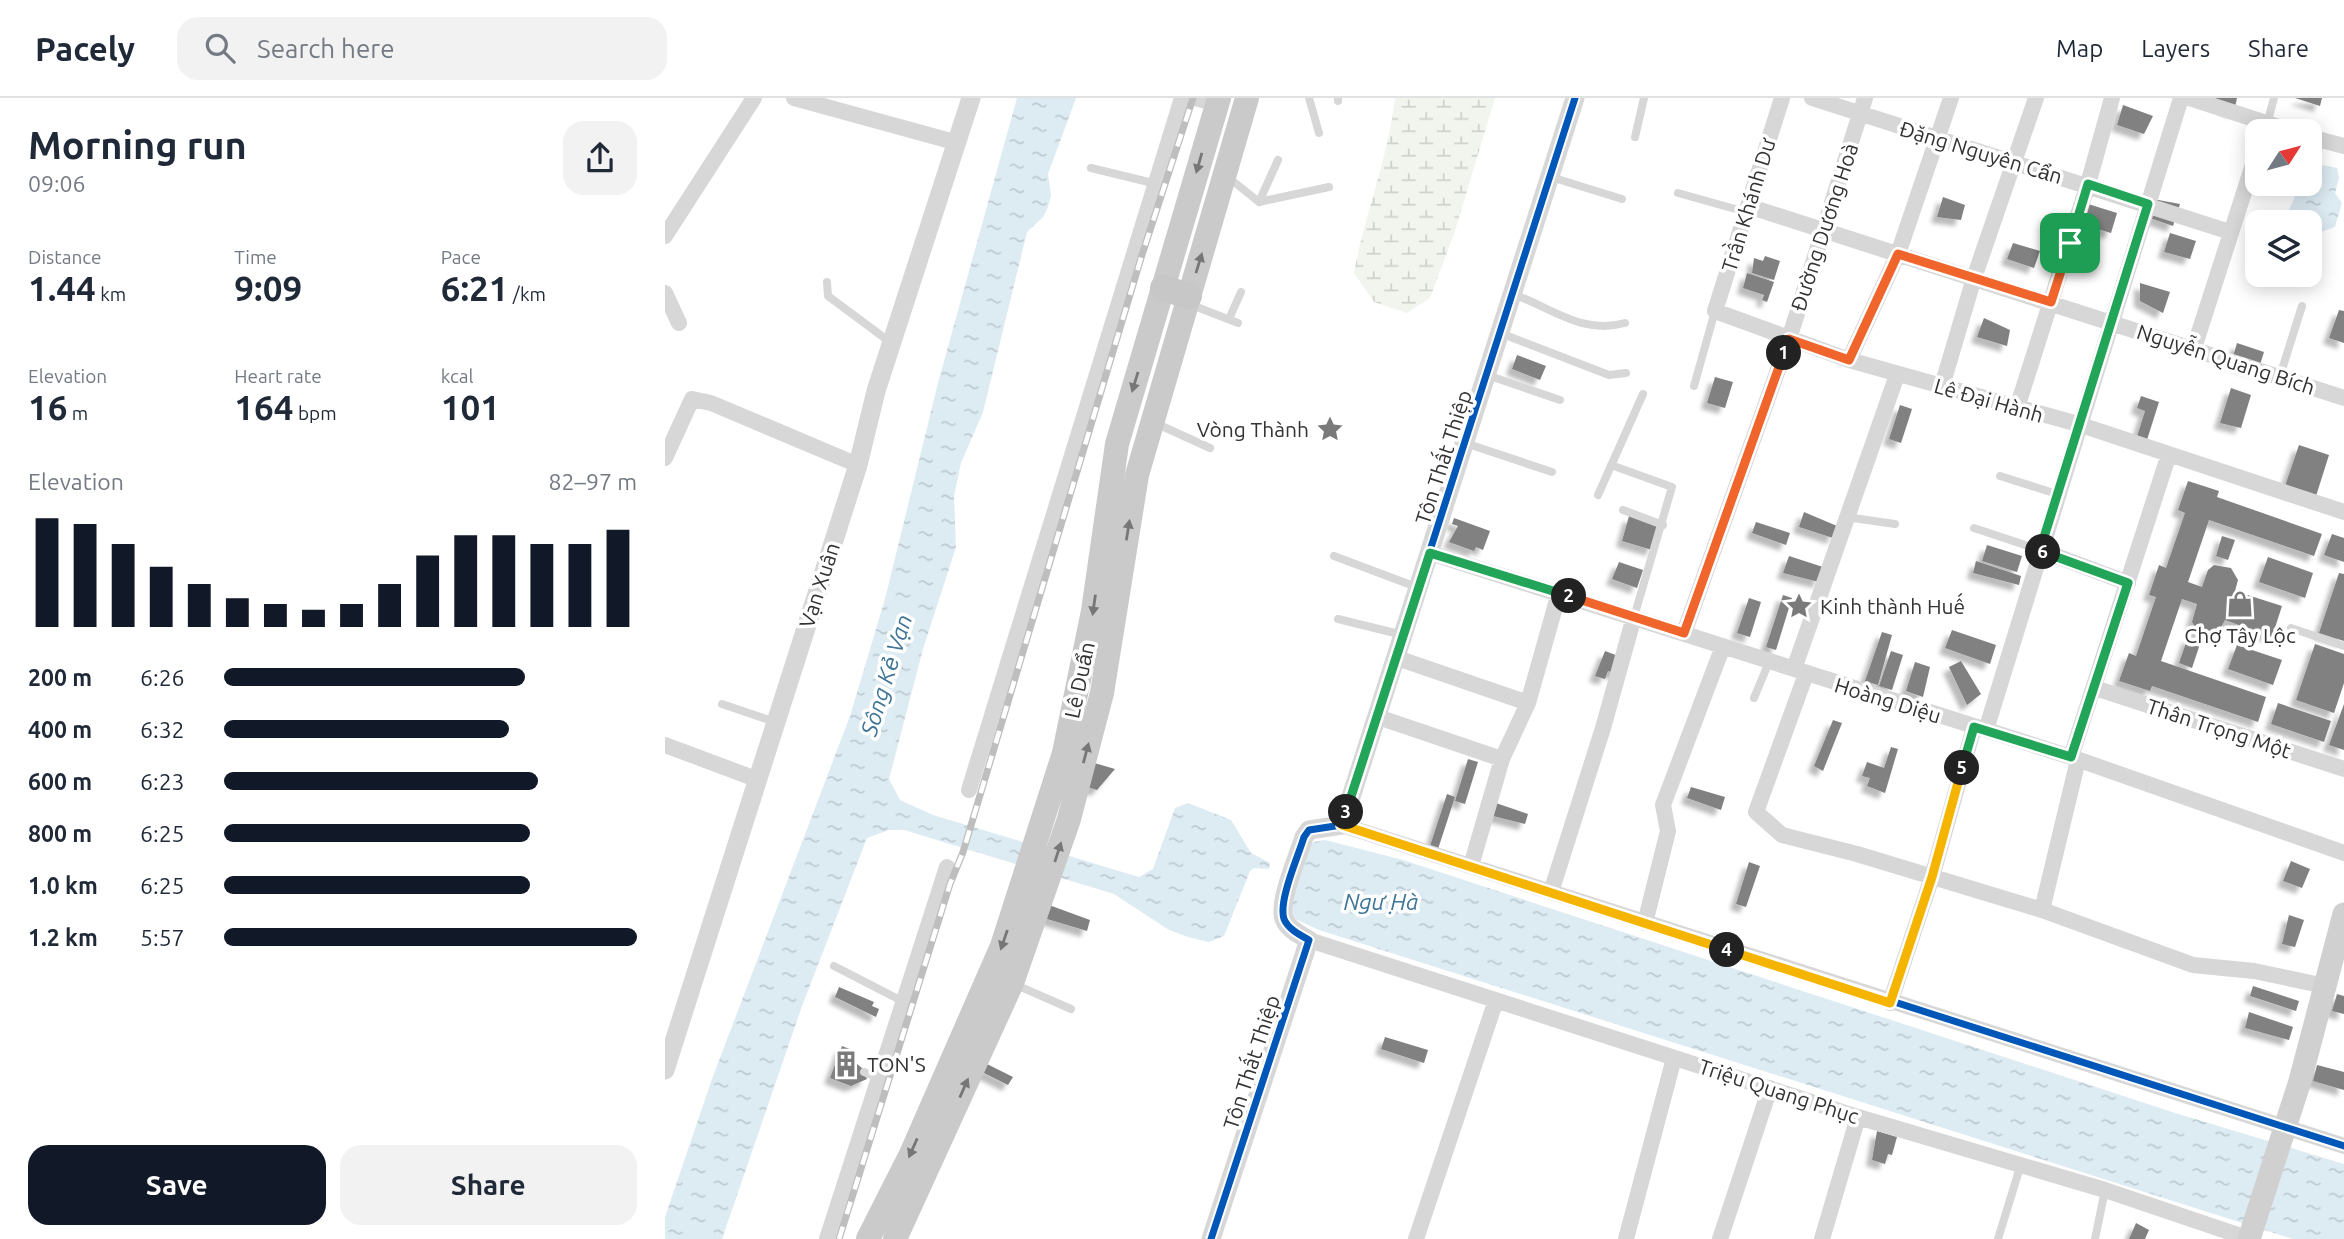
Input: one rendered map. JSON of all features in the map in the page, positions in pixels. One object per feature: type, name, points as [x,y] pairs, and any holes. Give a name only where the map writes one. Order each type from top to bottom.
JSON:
[{"type":"highway","points":[[1163,288],[1188,300]]},
{"type":"main road","name":"Lê Duẩn","points":[[895,1239],[1012,983],[1048,886],[1069,819],[1102,693],[1137,475],[1247,98]]},
{"type":"main road","name":"Lê Duẩn","points":[[868,1239],[961,1043],[1002,946],[1064,753],[1093,611],[1117,444],[1163,288],[1210,100]]},
{"type":"main road","points":[[2251,1236],[2344,914]]},
{"type":"street","points":[[665,236],[754,98]]},
{"type":"street","points":[[794,98],[957,143]]},
{"type":"street","name":"Vạn Xuân","points":[[665,1070],[858,465],[876,391],[971,98]]},
{"type":"street","points":[[969,790],[1182,98]]},
{"type":"street","name":"Tôn Thất Thiệp","points":[[1342,825],[1576,98]]},
{"type":"street","name":"Trần Khánh Dư","points":[[1715,311],[1782,98]]},
{"type":"street","name":"Đặng Nguyên Cẩn","points":[[1812,98],[1936,139],[2088,184],[2230,232]]},
{"type":"street","name":"Đường Dương Hoà","points":[[1684,633],[1789,339],[1865,98]]},
{"type":"street","points":[[1849,360],[1898,254],[1951,98]]},
{"type":"street","points":[[1943,386],[1974,278],[2036,98]]},
{"type":"street","points":[[2017,408],[2088,184],[2112,98]]},
{"type":"street","points":[[1890,1003],[2040,550],[2181,98]]},
{"type":"street","points":[[2189,98],[2245,120]]},
{"type":"street","points":[[2322,140],[2344,146]]},
{"type":"street","points":[[2195,348],[2245,188]]},
{"type":"street","name":"Nguyễn Quang Bích","points":[[1747,209],[1823,230],[2051,302],[2344,398]]},
{"type":"street","points":[[665,293],[679,323]]},
{"type":"street","name":"Lê Đại Hành","points":[[1715,311],[1849,360],[2078,424],[2344,512]]},
{"type":"street","points":[[1897,374],[1846,517],[1756,812],[1781,835],[2042,910],[2193,965],[2254,971],[2325,986]]},
{"type":"street","points":[[666,451],[692,399],[711,403],[858,465]]},
{"type":"street","points":[[2042,910],[2074,759],[2169,454]]},
{"type":"street","points":[[2040,550],[2128,583]]},
{"type":"street","name":"Hoàng Diệu","points":[[1430,553],[1980,728],[2344,853]]},
{"type":"street","points":[[1471,866],[1502,759],[1528,703],[1559,593]]},
{"type":"street","points":[[1551,892],[1603,728],[1634,617]]},
{"type":"street","points":[[1645,923],[1668,831],[1663,805],[1723,646]]},
{"type":"street","points":[[1397,658],[1528,703]]},
{"type":"street","name":"Thân Trọng Một","points":[[2095,688],[2344,769]]},
{"type":"street","points":[[1378,718],[1502,759]]},
{"type":"street","points":[[665,745],[756,779]]},
{"type":"street","points":[[1309,940],[1293,931],[1285,921],[1282,907],[1309,830],[1342,825],[2283,1130],[2344,1146]]},
{"type":"street","points":[[827,1239],[871,1075],[904,1002],[947,867]]},
{"type":"street","name":"Tôn Thất Thiệp","points":[[1211,1239],[1309,940]]},
{"type":"street","name":"Triệu Quang Phục","points":[[1309,940],[1858,1117],[2021,1164],[2251,1236]]},
{"type":"street","points":[[1416,1239],[1496,1000]]},
{"type":"street","points":[[1626,1239],[1674,1058]]},
{"type":"street","points":[[1720,1239],[1770,1088]]},
{"type":"street","points":[[1822,1239],[1858,1117]]},
{"type":"lane","points":[[1309,98],[1319,133]]},
{"type":"lane","points":[[1636,137],[1644,98]]},
{"type":"lane","points":[[2268,119],[2274,98]]},
{"type":"lane","points":[[1259,202],[1278,160]]},
{"type":"lane","points":[[1091,168],[1157,184]]},
{"type":"lane","points":[[1225,175],[1259,202]]},
{"type":"lane","points":[[1550,176],[1622,199]]},
{"type":"lane","points":[[1259,202],[1329,187]]},
{"type":"lane","points":[[1678,192],[1747,209]]},
{"type":"lane","points":[[827,282],[828,296],[893,343]]},
{"type":"lane","points":[[1229,319],[1241,292]]},
{"type":"lane","points":[[1513,294],[1587,326],[1601,328],[1625,323]]},
{"type":"lane","points":[[1188,300],[1238,323]]},
{"type":"lane","points":[[2280,376],[2302,306]]},
{"type":"lane","points":[[1695,386],[1715,311]]},
{"type":"lane","points":[[1500,333],[1609,375],[1626,373]]},
{"type":"lane","points":[[1487,375],[1560,400]]},
{"type":"lane","points":[[1598,495],[1643,394]]},
{"type":"lane","points":[[1151,421],[1210,448]]},
{"type":"lane","points":[[1465,443],[1552,472]]},
{"type":"lane","points":[[1611,465],[1672,487],[1634,617]]},
{"type":"lane","points":[[2000,476],[2057,494]]},
{"type":"lane","points":[[1623,510],[1663,525]]},
{"type":"lane","points":[[1846,517],[1895,524]]},
{"type":"lane","points":[[1974,528],[2040,550]]},
{"type":"lane","points":[[1333,556],[1419,588]]},
{"type":"lane","points":[[1338,619],[1403,635]]},
{"type":"lane","points":[[2291,628],[2344,646]]},
{"type":"lane","points":[[1755,698],[1769,662]]},
{"type":"lane","points":[[722,704],[775,722]]},
{"type":"lane","points":[[834,967],[904,1002]]},
{"type":"lane","points":[[1012,983],[1071,1009]]},
{"type":"lane","points":[[1998,1239],[2021,1164]]},
{"type":"lane","points":[[2095,1239],[2105,1190]]},
{"type":"green space","points":[[1395,98],[1495,98],[1454,234],[1430,298],[1407,313],[1374,302],[1354,273],[1387,142]]},
{"type":"water","name":"Sông Kẻ Vạn","points":[[1017,98],[1076,98],[1048,174],[1051,195],[1048,207],[1043,217],[1027,232],[983,412],[961,463],[954,496],[956,547],[923,649],[889,779],[900,800],[933,815],[1139,877],[1153,869],[1175,808],[1188,803],[1231,820],[1251,853],[1270,863],[1269,869],[1254,868],[1250,871],[1224,936],[1209,942],[1169,930],[1114,894],[904,830],[889,830],[867,838],[802,1006],[722,1239],[665,1239],[665,1217],[712,1079],[850,716],[885,599],[938,383]]},
{"type":"water","points":[[2322,165],[2337,168],[2339,178],[2335,193],[2342,203],[2335,227],[2322,232],[2322,210],[2289,210],[2295,196],[2322,196]]},
{"type":"water","name":"Ngự Hà","points":[[1325,840],[1403,860],[2172,1112],[2344,1164],[2344,1239],[2293,1239],[1319,930],[1291,917],[1299,868],[1313,842]]},
{"type":"building","points":[[2209,98],[2237,98],[2234,112]]},
{"type":"building","points":[[2295,98],[2322,98],[2320,106]]},
{"type":"building","points":[[2123,105],[2153,116],[2144,134],[2117,125]]},
{"type":"building","points":[[1943,197],[1965,205],[1961,220],[1937,217]]},
{"type":"building","points":[[2153,199],[2180,204],[2173,226],[2147,217]]},
{"type":"building","points":[[2085,203],[2117,213],[2111,233],[2078,223]]},
{"type":"building","points":[[2170,233],[2196,241],[2190,259],[2164,252]]},
{"type":"building","points":[[2013,243],[2040,251],[2034,268],[2007,259]]},
{"type":"building","points":[[1765,256],[1780,261],[1774,280],[1752,273],[1754,258],[1763,261]]},
{"type":"building","points":[[1747,273],[1774,282],[1767,302],[1762,300],[1764,295],[1743,288]]},
{"type":"building","points":[[2140,283],[2170,292],[2163,313],[2140,301]]},
{"type":"building","points":[[2339,310],[2344,311],[2344,343],[2329,338]]},
{"type":"building","points":[[1984,318],[2010,330],[2007,346],[1977,337]]},
{"type":"building","points":[[2237,343],[2264,352],[2258,371],[2231,363]]},
{"type":"building","points":[[1517,355],[1546,366],[1540,380],[1512,369]]},
{"type":"building","points":[[1715,377],[1733,382],[1725,408],[1707,403]]},
{"type":"building","points":[[2231,388],[2251,395],[2241,428],[2220,423]]},
{"type":"building","points":[[2141,396],[2159,402],[2146,443],[2136,440],[2145,411],[2137,408]]},
{"type":"building","points":[[1900,405],[1912,409],[1901,443],[1889,439]]},
{"type":"building","points":[[2299,445],[2329,455],[2316,496],[2285,486]]},
{"type":"building","points":[[2188,481],[2219,491],[2217,497],[2322,534],[2314,556],[2209,520],[2188,582],[2202,587],[2208,570],[2214,565],[2231,568],[2238,580],[2235,591],[2282,606],[2272,637],[2225,620],[2217,635],[2209,637],[2199,634],[2192,622],[2197,604],[2182,599],[2161,661],[2266,697],[2258,722],[2152,686],[2150,691],[2119,681],[2129,653],[2136,656],[2156,597],[2149,595],[2159,565],[2166,568],[2185,513],[2178,510]]},
{"type":"building","points":[[1804,512],[1837,526],[1833,538],[1799,527]]},
{"type":"building","points":[[1629,516],[1659,525],[1652,550],[1622,541]]},
{"type":"building","points":[[1454,518],[1490,531],[1483,550],[1476,547],[1474,551],[1449,542],[1458,526],[1452,524]]},
{"type":"building","points":[[1756,522],[1790,533],[1786,545],[1752,533]]},
{"type":"building","points":[[2332,534],[2344,538],[2344,562],[2324,555]]},
{"type":"building","points":[[2222,536],[2235,540],[2228,560],[2216,556]]},
{"type":"building","points":[[1987,545],[2022,556],[2017,572],[1982,561]]},
{"type":"building","points":[[1789,556],[1823,567],[1819,582],[1783,573]]},
{"type":"building","points":[[2268,557],[2313,573],[2305,598],[2259,582]]},
{"type":"building","points":[[1976,561],[2021,576],[2019,585],[1973,573]]},
{"type":"building","points":[[1619,562],[1643,570],[1637,588],[1612,579]]},
{"type":"building","points":[[2339,573],[2344,574],[2344,641],[2319,633]]},
{"type":"building","points":[[1783,595],[1792,598],[1776,650],[1766,647]]},
{"type":"building","points":[[1749,598],[1761,602],[1750,637],[1737,633]]},
{"type":"building","points":[[1952,630],[1996,645],[1990,664],[1945,648]]},
{"type":"building","points":[[1882,632],[1892,635],[1878,685],[1865,681]]},
{"type":"building","points":[[2188,637],[2201,641],[2192,668],[2179,663]]},
{"type":"building","points":[[2315,644],[2344,654],[2344,683],[2334,713],[2296,700]]},
{"type":"building","points":[[2237,645],[2282,660],[2273,685],[2228,669]]},
{"type":"building","points":[[1605,651],[1621,657],[1622,676],[1608,671],[1605,679],[1595,676]]},
{"type":"building","points":[[1891,651],[1903,655],[1892,690],[1879,686]]},
{"type":"building","points":[[1961,661],[1981,694],[1967,705],[1949,667]]},
{"type":"building","points":[[1915,662],[1930,667],[1923,697],[1906,691]]},
{"type":"building","points":[[2278,703],[2331,721],[2324,742],[2271,724]]},
{"type":"building","points":[[2344,704],[2344,750],[2329,745]]},
{"type":"building","points":[[1833,720],[1842,723],[1823,771],[1814,766]]},
{"type":"building","points":[[1891,747],[1898,749],[1885,793],[1867,786],[1870,778],[1862,776],[1867,762],[1884,768]]},
{"type":"building","points":[[1468,759],[1478,762],[1465,804],[1455,801]]},
{"type":"building","points":[[1091,762],[1115,769],[1097,790],[1084,786]]},
{"type":"building","points":[[1691,787],[1725,797],[1721,810],[1687,798]]},
{"type":"building","points":[[1447,794],[1455,797],[1438,849],[1430,846]]},
{"type":"building","points":[[1493,802],[1528,814],[1525,824],[1489,815]]},
{"type":"building","points":[[2291,861],[2310,869],[2302,888],[2283,881]]},
{"type":"building","points":[[1749,862],[1760,866],[1746,907],[1736,904]]},
{"type":"building","points":[[1049,905],[1090,920],[1087,931],[1044,918]]},
{"type":"building","points":[[2289,915],[2304,920],[2295,947],[2282,944]]},
{"type":"building","points":[[2253,986],[2299,1001],[2296,1011],[2250,996]]},
{"type":"building","points":[[839,987],[874,1002],[872,1006],[879,1009],[876,1017],[835,997]]},
{"type":"building","points":[[2337,994],[2344,996],[2344,1014],[2332,1011]]},
{"type":"building","points":[[2249,1012],[2293,1027],[2289,1040],[2245,1028]]},
{"type":"building","points":[[1385,1037],[1428,1050],[1424,1063],[1381,1049]]},
{"type":"building","name":"TON'S","points":[[842,1046],[852,1050],[851,1059],[862,1068],[867,1079],[851,1086],[830,1078]]},
{"type":"building","points":[[985,1063],[1013,1077],[1008,1085],[982,1072]]},
{"type":"building","points":[[2317,1065],[2344,1072],[2344,1090],[2313,1081]]},
{"type":"building","points":[[1877,1131],[1897,1137],[1892,1155],[1888,1154],[1885,1164],[1872,1160]]},
{"type":"building","points":[[2136,1223],[2149,1230],[2145,1239],[2129,1239]]},
{"type":"railway","points":[[839,1239],[950,884],[963,852],[1141,258],[1193,98]]},
{"type":"cycle path","points":[[1211,1239],[1309,940],[1291,929],[1284,919],[1284,901],[1289,879],[1309,830],[1342,825],[1575,98]]},
{"type":"cycle path","points":[[1342,825],[2344,1146]]},
{"type":"place","name":"Vòng Thành","points":[[1330,429]]},
{"type":"place","name":"Chợ Tây Lộc","points":[[2240,604]]},
{"type":"place","name":"Kinh thành Huế","points":[[1799,606]]},
{"type":"place","name":"TON'S","points":[[846,1064]]},
{"type":"route","points":[[2088,184],[2148,204],[2040,550],[2128,583],[2071,757],[1974,727],[1932,877],[1890,1003],[1342,825],[1430,553],[1684,633],[1789,339],[1849,360],[1898,254],[2051,302],[2070,243],[2088,184]]}]
